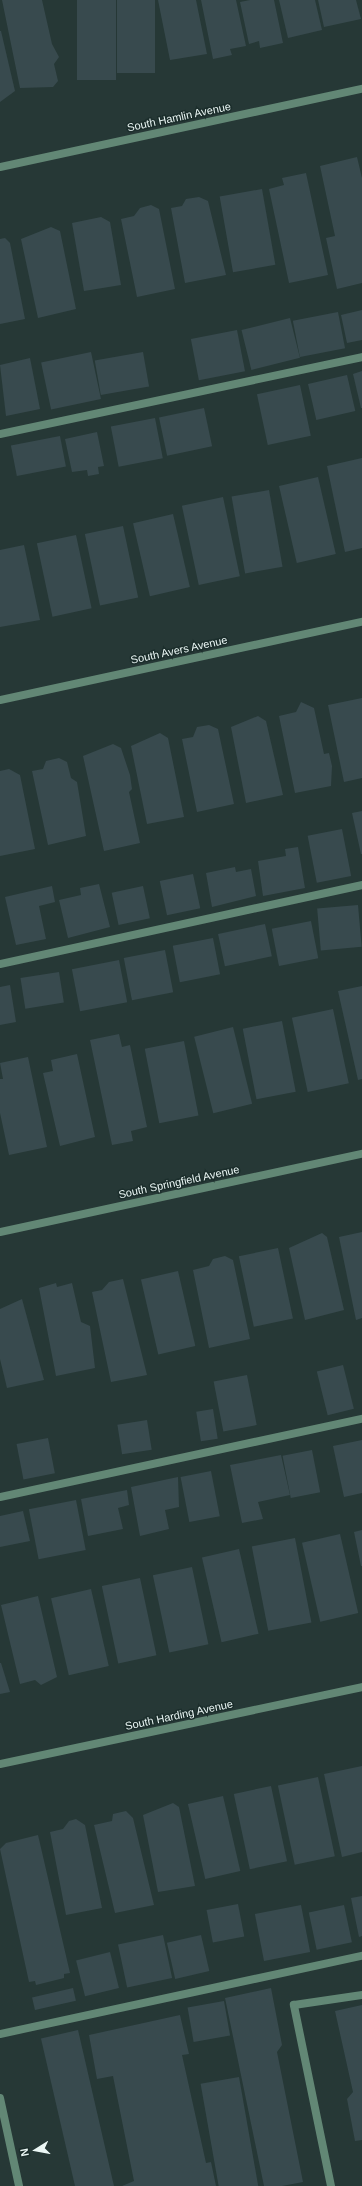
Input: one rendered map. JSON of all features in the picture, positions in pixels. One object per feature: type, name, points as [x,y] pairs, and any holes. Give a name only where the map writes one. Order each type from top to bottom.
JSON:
[{"type":"street","name":"South Hamlin Avenue","points":[[0,167],[362,89]]},
{"type":"street","points":[[0,434],[362,357]]},
{"type":"street","name":"South Avers Avenue","points":[[0,700],[362,622]]},
{"type":"street","points":[[0,964],[362,886]]},
{"type":"street","name":"South Springfield Avenue","points":[[0,1232],[362,1154]]},
{"type":"street","points":[[0,1497],[362,1419]]},
{"type":"street","name":"South Harding Avenue","points":[[0,1764],[362,1687]]},
{"type":"street","points":[[0,2034],[362,1956]]},
{"type":"street","points":[[331,2186],[294,2005],[362,1995]]},
{"type":"street","points":[[0,2098],[19,2186]]},
{"type":"building","points":[[2,0],[42,0],[52,44],[59,57],[54,64],[58,81],[53,87],[20,88]]},
{"type":"building","points":[[77,0],[116,0],[116,80],[77,80]]},
{"type":"building","points":[[117,0],[155,0],[155,73],[117,73]]},
{"type":"building","points":[[158,0],[196,0],[207,54],[170,60]]},
{"type":"building","points":[[201,0],[236,0],[246,46],[230,49],[232,55],[213,59]]},
{"type":"building","points":[[250,0],[274,0],[283,43],[260,48],[259,41],[249,44],[240,2]]},
{"type":"building","points":[[279,0],[315,0],[322,30],[288,38]]},
{"type":"building","points":[[318,0],[356,0],[361,19],[324,27]]},
{"type":"building","points":[[0,31],[15,91],[0,102]]},
{"type":"building","points":[[357,157],[362,178],[362,283],[337,289],[326,238],[335,236],[320,166]]},
{"type":"building","points":[[306,173],[328,275],[289,283],[269,189],[284,185],[282,178]]},
{"type":"building","points":[[262,189],[275,265],[233,272],[220,196]]},
{"type":"building","points":[[199,197],[208,201],[226,275],[185,283],[171,208],[182,206],[186,199]]},
{"type":"building","points":[[151,205],[159,209],[175,289],[137,297],[121,219],[134,216],[140,208]]},
{"type":"building","points":[[101,217],[110,222],[121,285],[84,291],[72,223]]},
{"type":"building","points":[[51,227],[60,231],[76,309],[38,318],[21,239]]},
{"type":"building","points":[[5,238],[10,243],[25,319],[0,324],[0,239]]},
{"type":"building","points":[[362,310],[362,340],[347,343],[341,315]]},
{"type":"building","points":[[338,312],[345,348],[300,357],[293,321]]},
{"type":"building","points":[[290,318],[300,358],[251,370],[241,330]]},
{"type":"building","points":[[237,330],[245,371],[199,380],[191,339]]},
{"type":"building","points":[[91,352],[101,399],[51,410],[41,363]]},
{"type":"building","points":[[143,352],[149,386],[101,395],[95,361]]},
{"type":"building","points":[[30,358],[40,409],[6,416],[0,365]]},
{"type":"building","points":[[362,371],[362,408],[361,408],[353,374]]},
{"type":"building","points":[[347,375],[355,411],[316,420],[308,384]]},
{"type":"building","points":[[300,385],[311,436],[268,445],[257,394]]},
{"type":"building","points":[[204,408],[212,446],[167,456],[159,418]]},
{"type":"building","points":[[155,418],[163,458],[119,467],[111,427]]},
{"type":"building","points":[[97,432],[104,466],[98,467],[99,474],[88,476],[87,470],[72,472],[65,439]]},
{"type":"building","points":[[60,436],[66,466],[17,476],[11,446]]},
{"type":"building","points":[[362,458],[362,548],[345,552],[327,466]]},
{"type":"building","points":[[318,477],[336,554],[297,563],[279,486]]},
{"type":"building","points":[[269,490],[283,567],[245,573],[232,497]]},
{"type":"building","points":[[223,497],[240,576],[199,585],[182,506]]},
{"type":"building","points":[[173,514],[190,587],[150,596],[133,523]]},
{"type":"building","points":[[123,526],[138,597],[100,606],[85,534]]},
{"type":"building","points":[[76,535],[92,608],[52,617],[37,543]]},
{"type":"building","points":[[24,545],[40,620],[0,627],[0,550]]},
{"type":"building","points":[[362,698],[362,778],[344,782],[328,705]]},
{"type":"building","points":[[301,702],[314,708],[324,754],[329,753],[332,766],[331,786],[295,793],[279,716],[296,712]]},
{"type":"building","points":[[258,716],[266,721],[283,795],[246,803],[231,727]]},
{"type":"building","points":[[209,725],[218,729],[234,804],[197,812],[182,739],[193,737],[197,727]]},
{"type":"building","points":[[160,733],[168,738],[184,817],[147,824],[131,746]]},
{"type":"building","points":[[113,744],[121,748],[130,775],[132,789],[129,792],[140,843],[104,851],[83,756]]},
{"type":"building","points":[[59,758],[67,762],[71,778],[77,782],[86,836],[48,845],[32,771],[43,769],[46,761]]},
{"type":"building","points":[[9,769],[20,775],[35,849],[0,856],[0,771]]},
{"type":"building","points":[[362,811],[362,854],[361,854],[352,813]]},
{"type":"building","points":[[342,829],[351,876],[317,883],[308,836]]},
{"type":"building","points":[[298,847],[305,888],[263,896],[258,861],[286,856],[285,849]]},
{"type":"building","points":[[235,867],[236,872],[251,869],[256,896],[212,907],[206,873]]},
{"type":"building","points":[[193,874],[200,908],[167,915],[160,881]]},
{"type":"building","points":[[99,884],[110,927],[68,938],[59,900],[81,895],[80,888]]},
{"type":"building","points":[[52,886],[55,902],[39,906],[46,939],[16,945],[5,897]]},
{"type":"building","points":[[143,886],[150,918],[119,925],[112,893]]},
{"type":"building","points":[[358,905],[362,947],[321,950],[317,909]]},
{"type":"building","points":[[311,921],[318,958],[279,966],[272,929]]},
{"type":"building","points":[[265,924],[272,956],[225,966],[218,934]]},
{"type":"building","points":[[213,938],[220,974],[180,982],[173,946]]},
{"type":"building","points":[[165,950],[173,992],[132,1000],[124,958]]},
{"type":"building","points":[[119,960],[127,1002],[80,1011],[72,969]]},
{"type":"building","points":[[59,972],[64,1003],[25,1009],[20,978]]},
{"type":"building","points":[[10,985],[16,1022],[0,1025],[0,987]]},
{"type":"building","points":[[362,986],[362,1079],[358,1080],[338,991]]},
{"type":"building","points":[[333,1009],[349,1083],[308,1092],[292,1018]]},
{"type":"building","points":[[282,1021],[296,1092],[256,1099],[243,1029]]},
{"type":"building","points":[[233,1027],[252,1104],[213,1113],[194,1037]]},
{"type":"building","points":[[119,1034],[122,1047],[130,1045],[147,1127],[131,1131],[133,1141],[112,1145],[90,1040]]},
{"type":"building","points":[[184,1041],[199,1116],[159,1123],[145,1049]]},
{"type":"building","points":[[77,1054],[95,1137],[60,1146],[43,1073],[53,1071],[51,1060]]},
{"type":"building","points":[[28,1057],[47,1147],[9,1155],[0,1113],[0,1079],[3,1079],[0,1063]]},
{"type":"building","points":[[362,1232],[362,1318],[356,1320],[339,1237]]},
{"type":"building","points":[[322,1233],[327,1237],[344,1310],[305,1320],[289,1248]]},
{"type":"building","points":[[278,1248],[293,1318],[254,1327],[239,1256]]},
{"type":"building","points":[[225,1256],[233,1260],[250,1339],[209,1348],[193,1270],[209,1266],[213,1259]]},
{"type":"building","points":[[178,1271],[195,1346],[158,1355],[141,1280]]},
{"type":"building","points":[[123,1279],[147,1375],[111,1382],[92,1292],[102,1290],[109,1282]]},
{"type":"building","points":[[56,1283],[57,1287],[72,1283],[81,1322],[90,1326],[95,1368],[56,1376],[39,1288]]},
{"type":"building","points":[[22,1299],[44,1380],[7,1388],[0,1359],[0,1309]]},
{"type":"building","points":[[343,1365],[354,1409],[328,1415],[317,1372]]},
{"type":"building","points":[[247,1375],[257,1425],[223,1432],[214,1381]]},
{"type":"building","points":[[213,1409],[218,1439],[201,1441],[196,1412]]},
{"type":"building","points":[[147,1420],[152,1450],[122,1454],[117,1425]]},
{"type":"building","points":[[48,1438],[55,1473],[23,1479],[17,1444]]},
{"type":"building","points":[[362,1440],[362,1493],[344,1497],[333,1446]]},
{"type":"building","points":[[312,1450],[320,1492],[291,1498],[283,1456]]},
{"type":"building","points":[[281,1455],[290,1495],[258,1502],[263,1519],[242,1523],[230,1465]]},
{"type":"building","points":[[211,1471],[220,1516],[189,1522],[181,1477]]},
{"type":"building","points":[[178,1477],[179,1507],[165,1510],[169,1529],[140,1536],[131,1487]]},
{"type":"building","points":[[127,1490],[129,1505],[118,1508],[123,1529],[88,1536],[81,1499]]},
{"type":"building","points":[[76,1500],[86,1550],[39,1559],[29,1509]]},
{"type":"building","points":[[23,1511],[30,1541],[0,1547],[0,1516]]},
{"type":"building","points":[[362,1530],[362,1566],[361,1566],[354,1532]]},
{"type":"building","points":[[340,1534],[358,1613],[320,1622],[302,1543]]},
{"type":"building","points":[[295,1538],[311,1622],[268,1631],[252,1546]]},
{"type":"building","points":[[239,1549],[259,1634],[222,1642],[202,1558]]},
{"type":"building","points":[[192,1567],[208,1644],[169,1653],[153,1575]]},
{"type":"building","points":[[140,1578],[156,1655],[118,1663],[102,1586]]},
{"type":"building","points":[[91,1589],[109,1666],[69,1675],[51,1598]]},
{"type":"building","points":[[38,1596],[57,1677],[41,1685],[35,1680],[20,1684],[1,1605]]},
{"type":"building","points":[[0,1663],[10,1692],[0,1694]]},
{"type":"building","points":[[362,1766],[362,1852],[342,1857],[324,1774]]},
{"type":"building","points":[[318,1777],[335,1856],[295,1865],[278,1786]]},
{"type":"building","points":[[271,1786],[287,1861],[250,1869],[234,1794]]},
{"type":"building","points":[[223,1796],[240,1871],[205,1879],[188,1804]]},
{"type":"building","points":[[173,1803],[179,1807],[195,1886],[158,1892],[143,1815]]},
{"type":"building","points":[[126,1811],[133,1818],[154,1905],[115,1913],[94,1825],[112,1821],[113,1814]]},
{"type":"building","points":[[76,1819],[85,1825],[102,1908],[66,1915],[50,1832],[63,1829],[69,1821]]},
{"type":"building","points":[[38,1835],[70,1973],[64,1974],[64,1978],[36,1985],[35,1981],[29,1982],[0,1849],[6,1843]]},
{"type":"building","points":[[362,1896],[362,1936],[359,1937],[351,1898]]},
{"type":"building","points":[[238,1904],[244,1936],[213,1942],[207,1910]]},
{"type":"building","points":[[301,1905],[310,1952],[264,1961],[255,1914]]},
{"type":"building","points":[[344,1905],[352,1942],[317,1950],[309,1912]]},
{"type":"building","points":[[163,1935],[172,1978],[127,1988],[118,1945]]},
{"type":"building","points":[[201,1935],[209,1971],[175,1979],[167,1943]]},
{"type":"building","points":[[110,1952],[119,1988],[85,1996],[76,1960]]},
{"type":"building","points":[[73,1988],[76,2001],[35,2010],[32,1997]]},
{"type":"building","points":[[271,1988],[282,2045],[277,2052],[303,2182],[282,2186],[264,2186],[225,1998]]},
{"type":"building","points":[[224,2001],[230,2035],[194,2042],[188,2007]]},
{"type":"building","points":[[362,2005],[362,2140],[355,2141],[347,2099],[353,2092],[335,2011]]},
{"type":"building","points":[[180,2015],[189,2054],[182,2055],[206,2163],[211,2162],[216,2186],[122,2186],[134,2181],[113,2076],[97,2079],[89,2035]]},
{"type":"building","points":[[78,2030],[114,2186],[75,2186],[41,2039]]},
{"type":"building","points":[[239,2077],[258,2186],[219,2186],[201,2084]]}]
